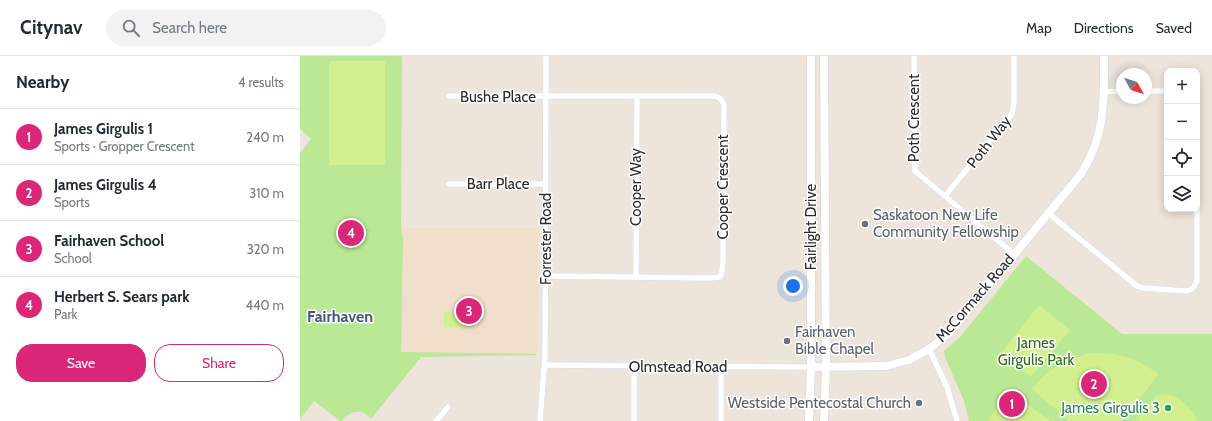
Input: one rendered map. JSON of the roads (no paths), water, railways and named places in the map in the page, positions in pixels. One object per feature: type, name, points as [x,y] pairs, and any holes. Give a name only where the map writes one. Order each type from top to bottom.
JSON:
[{"type":"main road","name":"Fairlight Drive","points":[[809,421],[811,367],[811,56]]},
{"type":"main road","name":"Fairlight Drive","points":[[824,56],[826,367],[824,421]]},
{"type":"main road","name":"McCormack Road","points":[[811,367],[886,366],[908,360],[929,349],[949,333],[1081,174],[1094,151],[1102,121],[1104,56]]},
{"type":"street","name":"Forrester Road","points":[[540,421],[545,365],[546,56]]},
{"type":"street","name":"Poth Crescent","points":[[914,56],[915,171],[1014,254]]},
{"type":"street","name":"Poth Way","points":[[945,196],[1012,114],[1014,104],[1014,56]]},
{"type":"street","points":[[1104,92],[1116,91]]},
{"type":"street","points":[[1152,91],[1164,91]]},
{"type":"street","name":"Bushe Place","points":[[449,96],[546,97]]},
{"type":"street","name":"Cooper Crescent","points":[[546,97],[715,96],[720,98],[724,104],[723,260],[722,272],[720,276],[710,278],[546,276]]},
{"type":"street","name":"Cooper Way","points":[[636,276],[637,97]]},
{"type":"street","points":[[1197,104],[1197,140]]},
{"type":"street","name":"Barr Place","points":[[449,184],[546,184]]},
{"type":"street","points":[[1048,213],[1137,286],[1144,288],[1187,291],[1192,289],[1197,282],[1197,212]]},
{"type":"street","points":[[929,349],[947,387],[956,421]]},
{"type":"street","name":"Olmstead Road","points":[[545,365],[634,367],[811,367]]},
{"type":"street","points":[[634,367],[634,421]]},
{"type":"street","points":[[721,367],[721,421]]},
{"type":"street","points":[[436,421],[448,407]]},
{"type":"place","name":"Saskatoon New Life Community Fellowship","points":[[865,224]]},
{"type":"place","name":"Herbert S. Sears park","points":[[351,233]]},
{"type":"place","name":"Fairhaven School","points":[[469,311]]},
{"type":"place","name":"Fairhaven Bible Chapel","points":[[787,341]]},
{"type":"place","name":"James Girgulis 4","points":[[1094,384]]},
{"type":"place","name":"Westside Pentecostal Church","points":[[919,403]]},
{"type":"place","name":"James Girgulis 1","points":[[1012,404]]},
{"type":"place","name":"James Girgulis 3","points":[[1168,408]]},
{"type":"district","name":"Fairhaven","points":[[340,316]]},
{"type":"park label","name":"James Girgulis Park","points":[[1036,352]]}]
